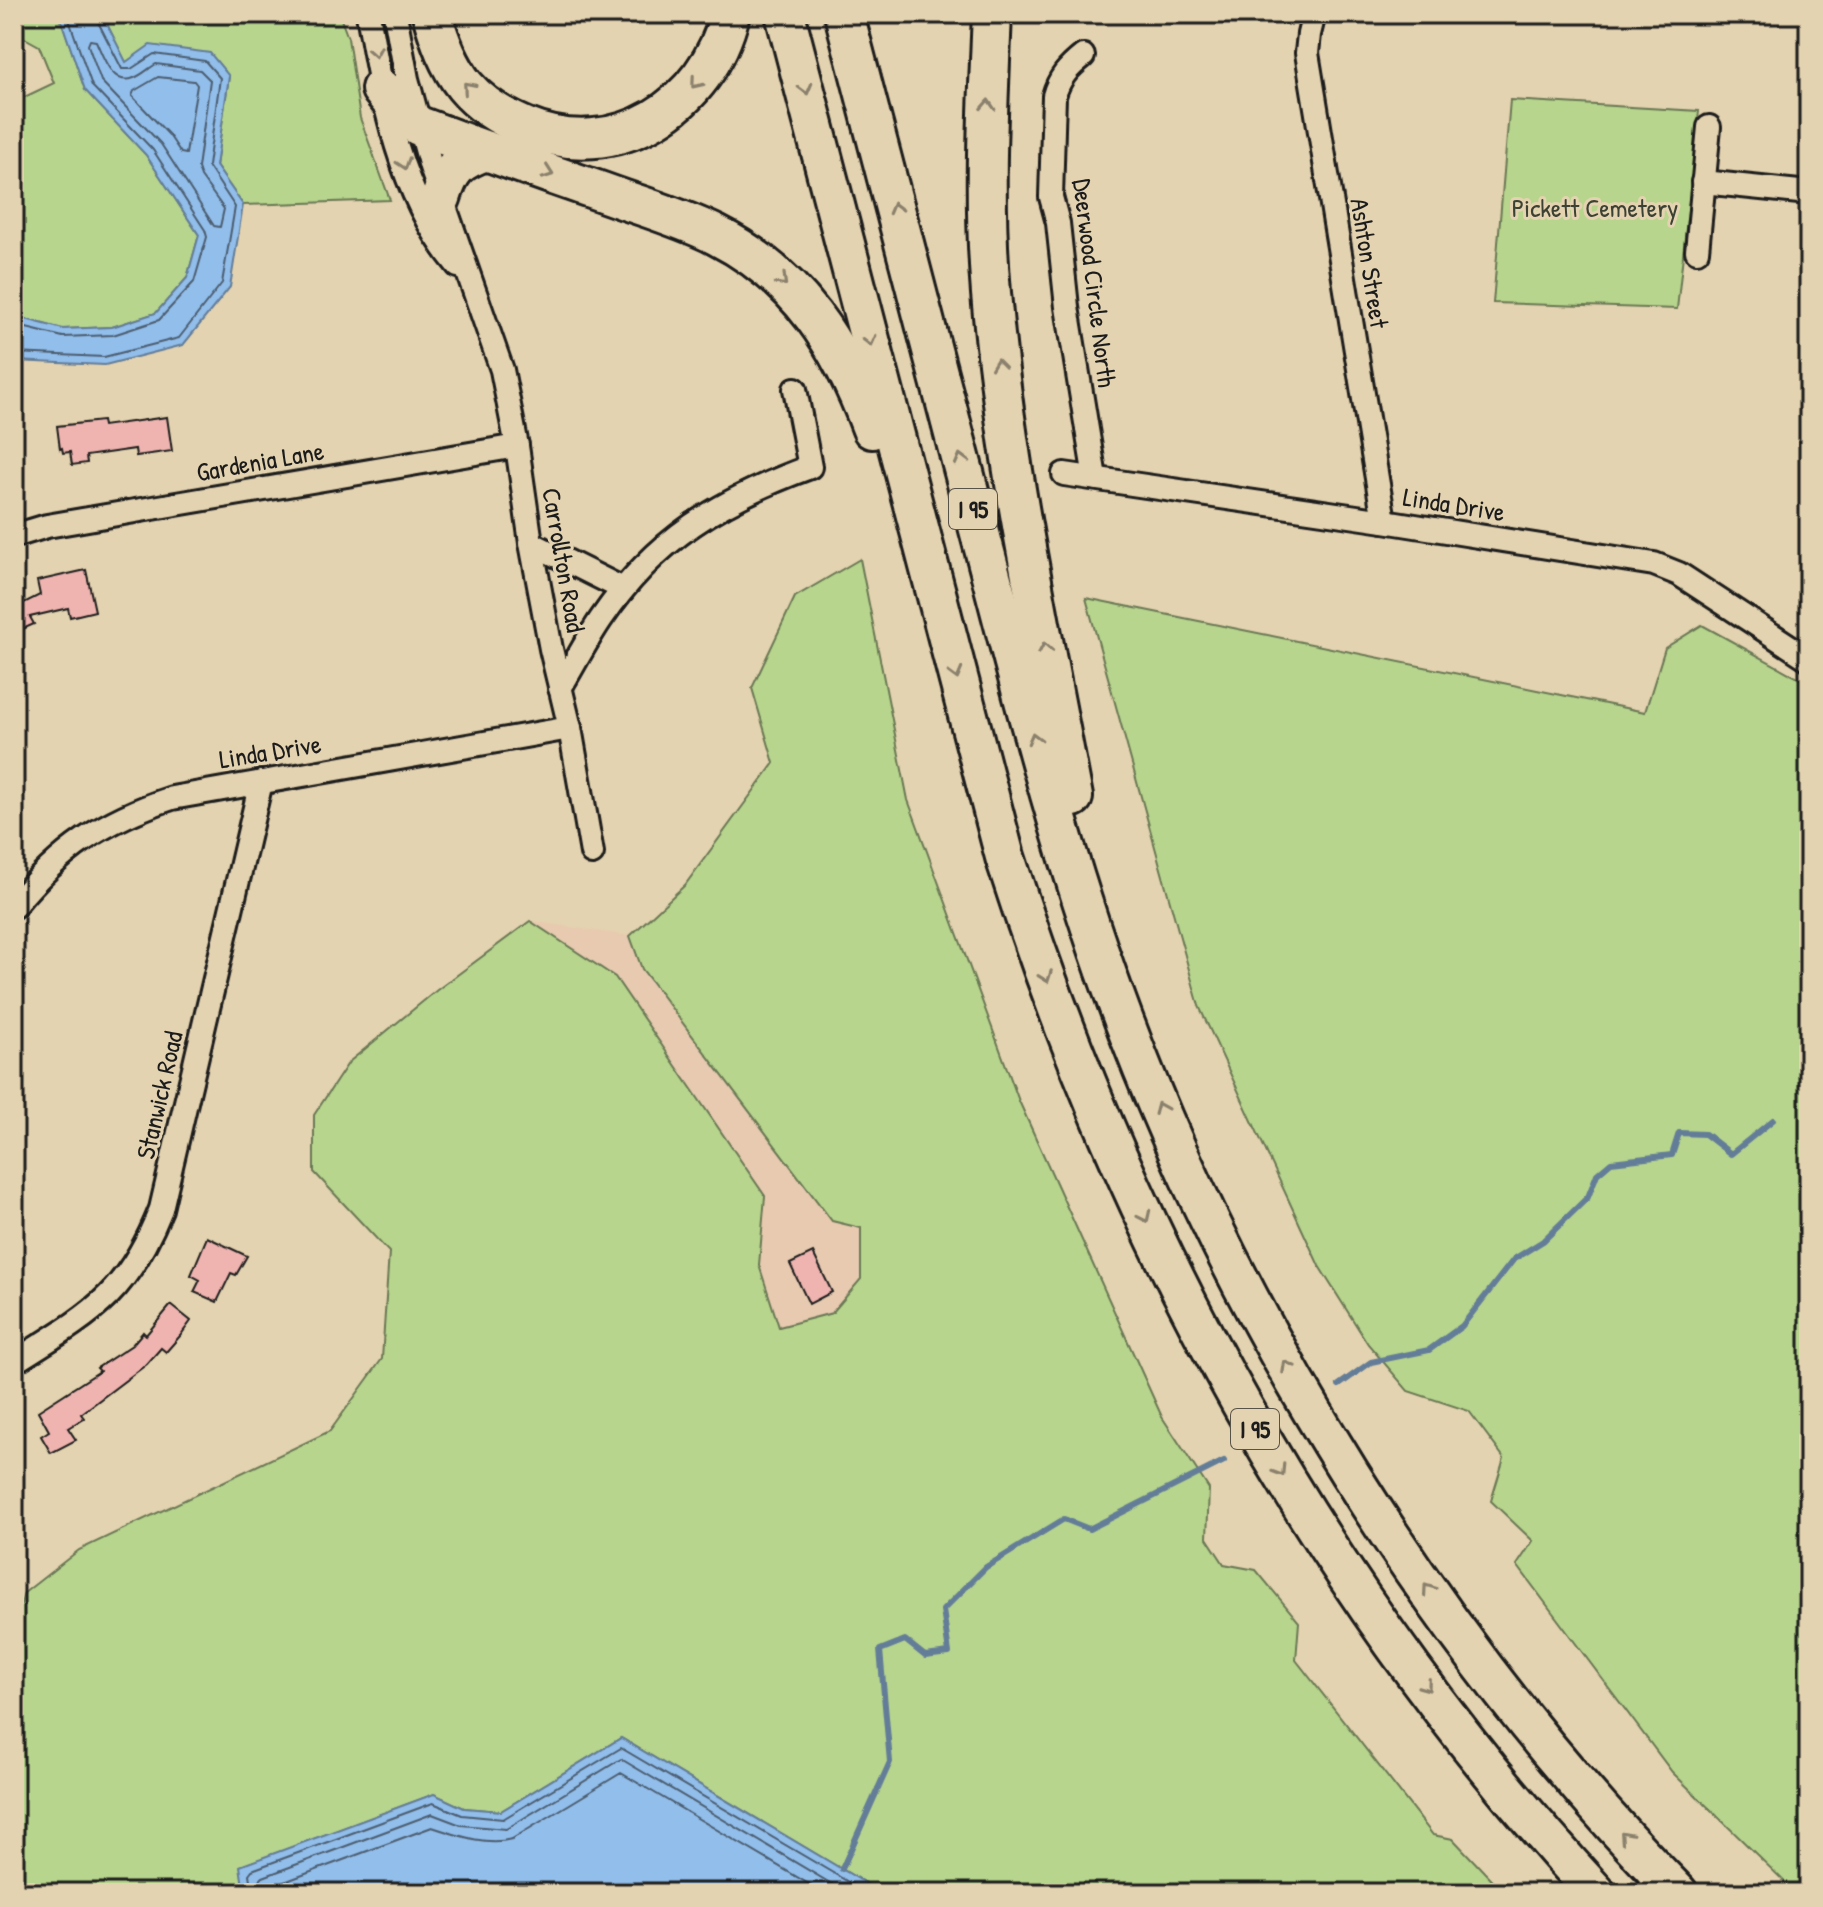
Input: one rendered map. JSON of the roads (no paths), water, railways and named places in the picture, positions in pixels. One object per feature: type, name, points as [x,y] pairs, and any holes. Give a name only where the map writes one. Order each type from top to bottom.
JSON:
[{"type":"highway","points":[[432,14],[440,41],[465,86],[486,105],[509,120],[535,131],[570,138],[629,130],[656,119],[679,102],[701,80],[716,55],[730,14]]},
{"type":"highway","name":"I 95","points":[[785,14],[985,786],[1027,926],[1101,1120],[1201,1334],[1274,1463],[1354,1588],[1486,1766],[1596,1893]]},
{"type":"highway","name":"I 95","points":[[844,14],[1045,781],[1116,999],[1172,1137],[1234,1267],[1305,1399],[1342,1461],[1424,1584],[1515,1706],[1611,1820],[1678,1893]]},
{"type":"highway","points":[[992,14],[987,121],[988,240],[1005,419],[1071,788],[1116,999]]},
{"type":"highway","points":[[381,89],[399,111],[419,126],[715,235],[753,257],[794,293],[831,338],[858,392],[941,615]]},
{"type":"highway","points":[[441,198],[454,168],[465,158],[486,151]]},
{"type":"street","name":"Carrollton Road","points":[[368,14],[381,89],[424,214],[443,248],[469,279]]},
{"type":"street","name":"Carrollton Road","points":[[395,14],[419,126],[502,370],[531,543],[570,728],[592,853]]},
{"type":"street","name":"Ashton Street","points":[[1314,14],[1307,53],[1384,521]]},
{"type":"street","name":"Deerwood Circle North","points":[[1083,56],[1063,75],[1054,96],[1051,197],[1058,223],[1067,307],[1095,478]]},
{"type":"street","points":[[1697,251],[1709,127]]},
{"type":"street","points":[[1703,182],[1809,193]]},
{"type":"street","points":[[560,688],[623,589],[659,552],[707,513],[743,494],[810,467],[795,389]]},
{"type":"street","name":"Gardenia Lane","points":[[14,536],[63,523],[517,446]]},
{"type":"street","name":"Linda Drive","points":[[1064,474],[1654,564],[1679,574],[1809,659]]},
{"type":"street","points":[[531,543],[623,589]]},
{"type":"street","name":"Linda Drive","points":[[14,906],[50,865],[78,842],[111,821],[172,798],[570,728]]},
{"type":"street","name":"Stanwick Road","points":[[14,1362],[91,1314],[116,1290],[149,1240],[161,1209],[261,782]]},
{"type":"water","points":[[59,14],[102,14],[126,62],[150,45],[210,53],[229,76],[216,166],[243,205],[230,287],[183,345],[105,365],[14,361],[14,316],[63,329],[112,327],[156,313],[187,278],[199,235],[146,155],[85,90]]},
{"type":"water","points":[[621,1738],[882,1893],[244,1893],[240,1866],[434,1794],[464,1808],[501,1811]]},
{"type":"waterway","points":[[1339,1385],[1371,1362],[1429,1350],[1462,1326],[1514,1259],[1543,1241],[1588,1197],[1597,1174],[1611,1162],[1672,1155],[1679,1133],[1705,1134],[1731,1154],[1773,1120]]},
{"type":"waterway","points":[[842,1869],[890,1762],[880,1650],[905,1640],[925,1656],[949,1653],[943,1610],[986,1567],[1064,1519],[1089,1529],[1224,1461]]},
{"type":"park label","name":"Pickett Cemetery","points":[[1595,207]]}]
